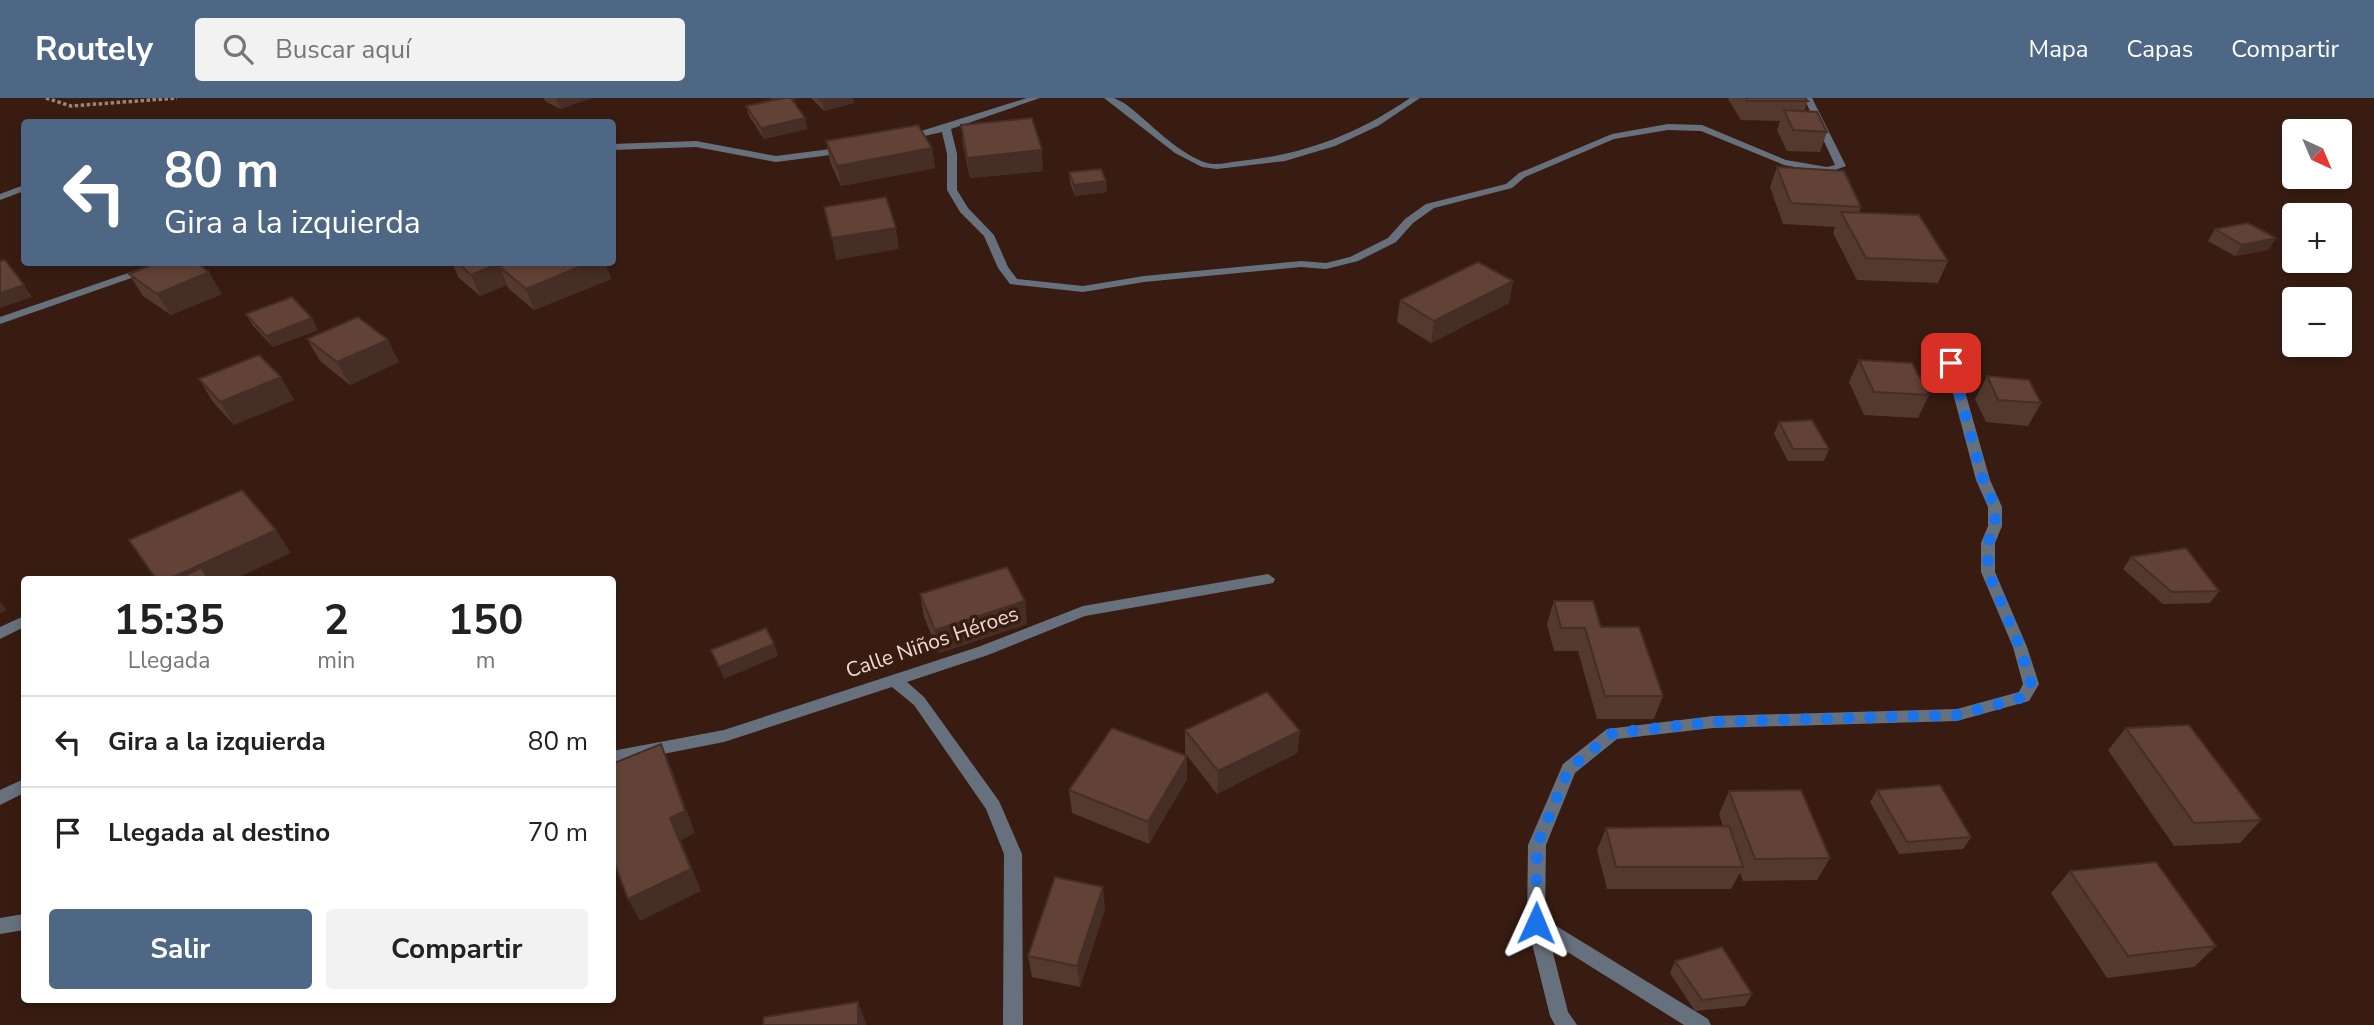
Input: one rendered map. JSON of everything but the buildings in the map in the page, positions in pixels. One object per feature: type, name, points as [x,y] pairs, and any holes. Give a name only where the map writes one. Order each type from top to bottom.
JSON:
[{"type":"street","points":[[893,140],[946,128],[1036,98]]},
{"type":"street","points":[[1108,98],[1163,141],[1207,166],[1293,158],[1334,144],[1390,118],[1416,98]]},
{"type":"street","points":[[946,128],[952,154],[953,190],[964,210],[989,236],[1003,268],[1014,282],[1083,289],[1144,279],[1301,264],[1326,266],[1354,259],[1392,240],[1409,221],[1430,206],[1509,186],[1522,175],[1612,137],[1668,127],[1702,128],[1784,162],[1826,170],[1841,166],[1808,98]]},
{"type":"street","points":[[616,147],[696,144],[776,159],[854,149]]},
{"type":"street","points":[[0,197],[21,189]]},
{"type":"street","points":[[0,321],[160,266]]},
{"type":"street","points":[[1567,1025],[1560,1016],[1536,923],[1537,845],[1569,769],[1613,733],[1713,722],[1957,715],[2024,697],[2031,684],[2020,647],[1988,572],[1988,543],[1995,526],[1995,507],[1983,480],[1951,363]]},
{"type":"street","name":"Calle Niños Héroes","points":[[616,757],[724,736],[983,651],[1083,611],[1268,579]]},
{"type":"street","points":[[0,634],[21,623]]},
{"type":"street","points":[[895,680],[919,701],[993,806],[1013,854],[1013,1025]]},
{"type":"street","points":[[0,798],[21,788]]},
{"type":"street","points":[[0,926],[21,922]]},
{"type":"street","points":[[1536,923],[1701,1025]]},
{"type":"path","points":[[46,98],[71,106],[177,98]]},
{"type":"route","points":[[1536,923],[1537,845],[1569,769],[1613,733],[1713,722],[1957,715],[2024,697],[2031,684],[2020,647],[1988,572],[1988,543],[1995,526],[1995,507],[1983,480],[1951,363]]}]
